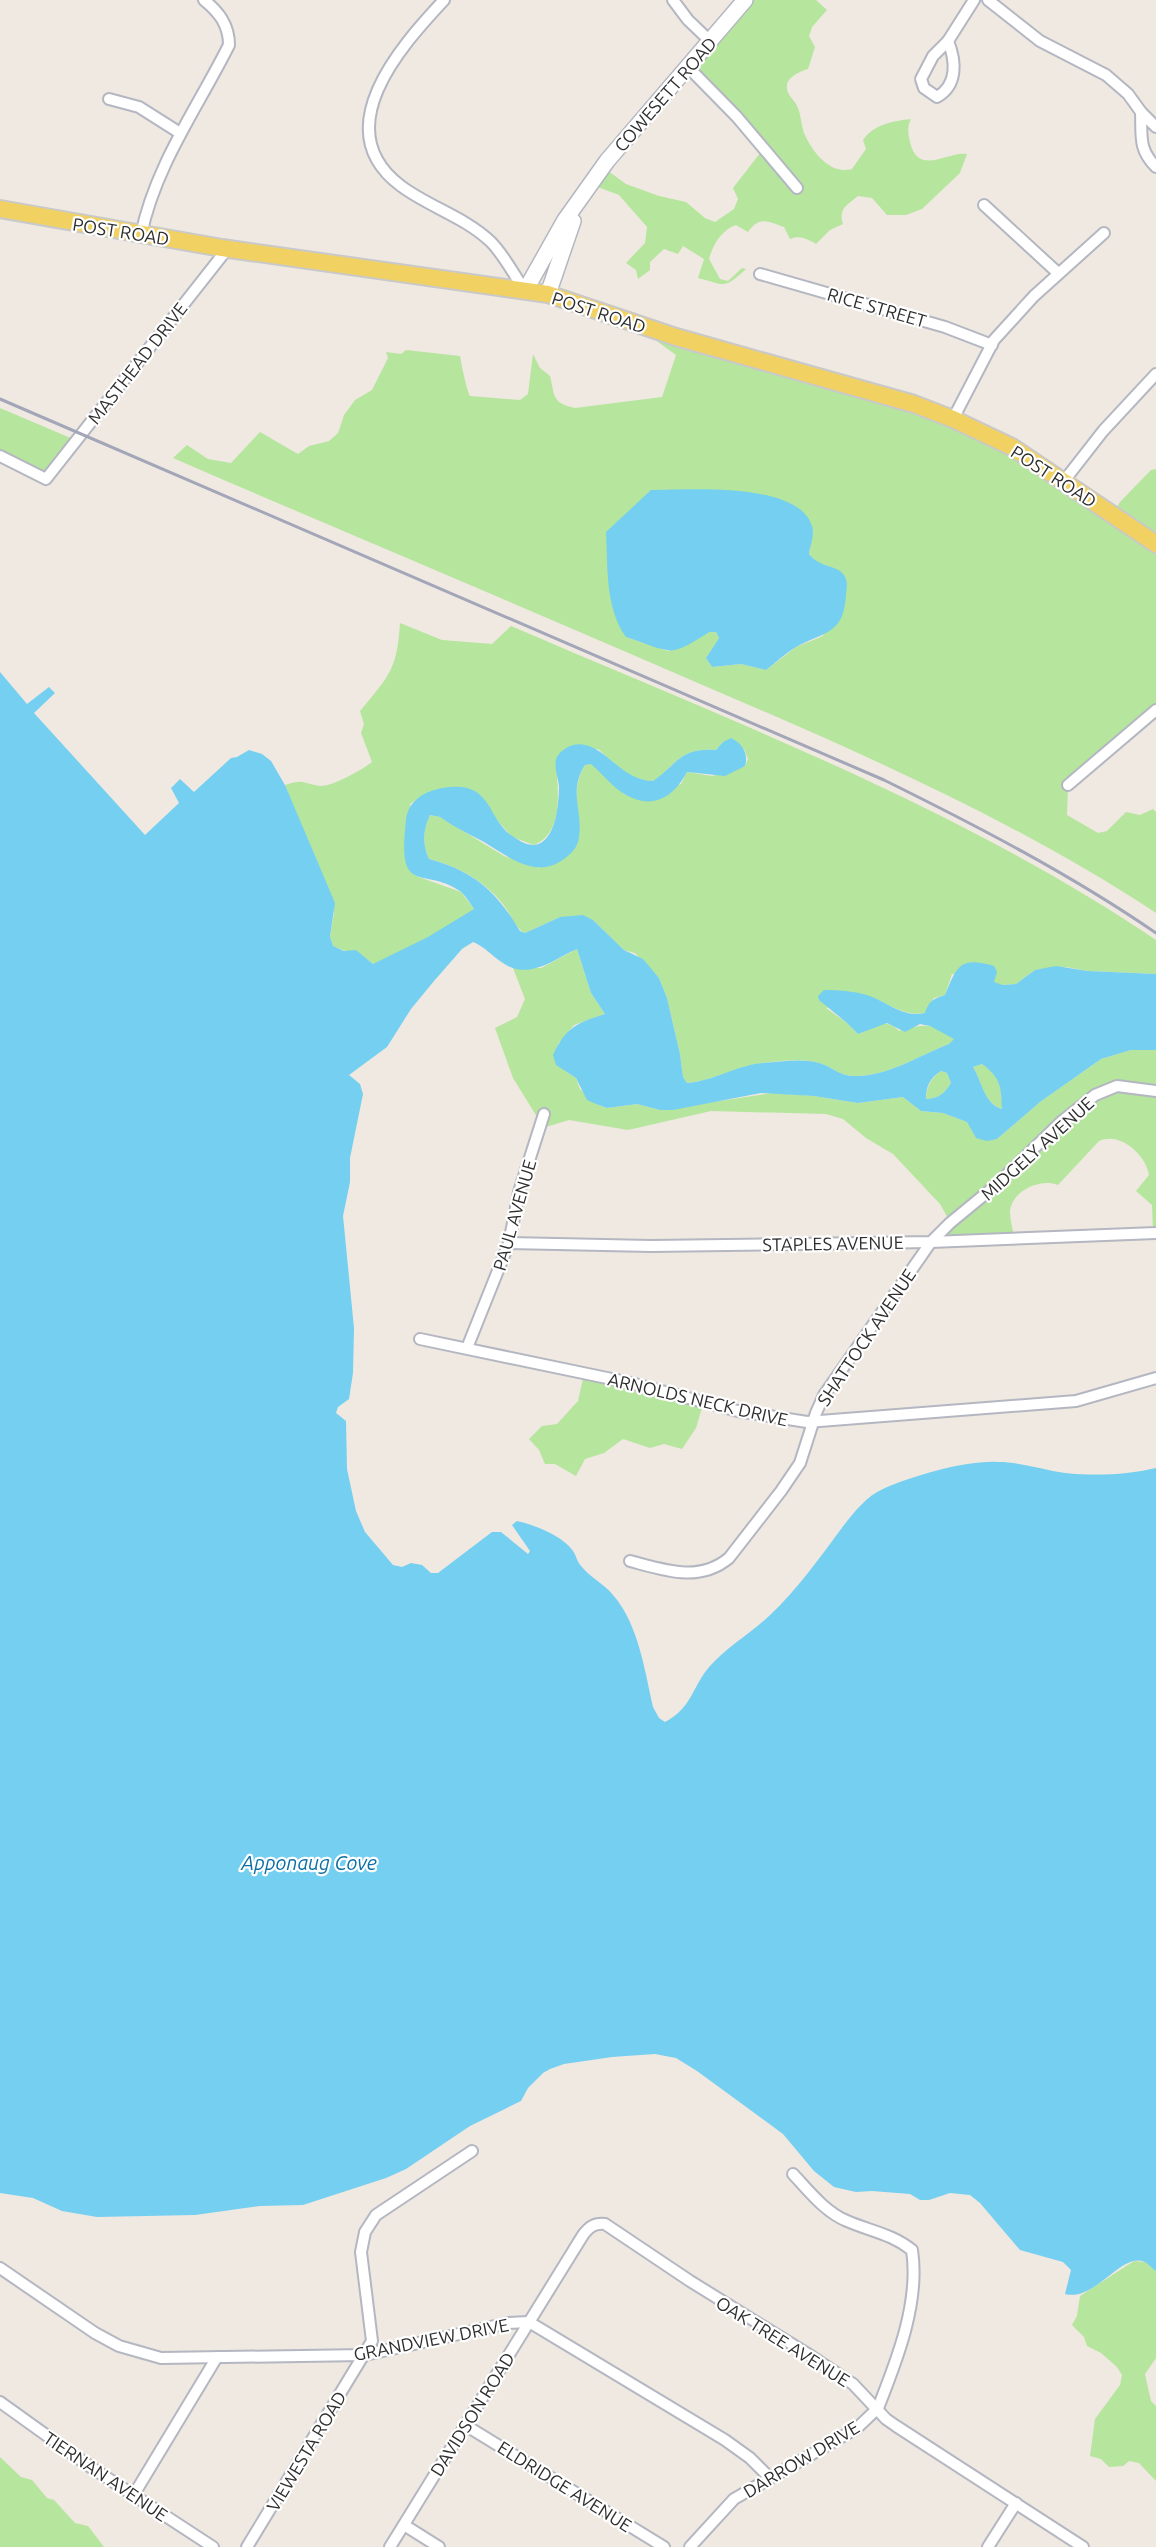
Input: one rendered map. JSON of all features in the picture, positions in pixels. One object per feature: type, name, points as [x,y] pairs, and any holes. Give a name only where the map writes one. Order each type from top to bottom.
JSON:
[{"type":"main road","name":"COWESETT ROAD","points":[[525,291],[561,226],[607,161],[745,0]]},
{"type":"main road","name":"COWESETT ROAD","points":[[548,294],[566,240],[587,189]]},
{"type":"main road","name":"POST ROAD","points":[[0,209],[141,235],[548,294],[676,338],[914,404],[953,419],[1012,447],[1156,544]]},
{"type":"street","points":[[141,235],[153,192],[180,133],[229,45],[229,34],[225,23],[215,9],[204,0]]},
{"type":"street","points":[[444,0],[407,44],[378,84],[370,107],[371,144],[379,166],[401,186],[469,226],[491,242],[525,291]]},
{"type":"street","points":[[673,0],[688,20],[710,41]]},
{"type":"street","points":[[948,41],[953,54],[953,76],[945,93],[937,97],[924,88],[921,80],[933,56],[948,41],[974,0]]},
{"type":"street","points":[[988,0],[1040,41],[1106,75],[1128,94],[1156,127]]},
{"type":"street","points":[[688,67],[737,117],[797,188]]},
{"type":"street","points":[[109,99],[139,107],[180,133]]},
{"type":"street","points":[[1141,112],[1143,147],[1146,156],[1156,167]]},
{"type":"street","points":[[984,205],[1058,273]]},
{"type":"street","points":[[953,419],[992,345],[1034,296],[1104,233]]},
{"type":"street","name":"MASTHEAD DRIVE","points":[[0,456],[46,479],[228,248]]},
{"type":"street","name":"RICE STREET","points":[[760,274],[945,327],[992,345]]},
{"type":"street","points":[[1064,481],[1103,431],[1156,374]]},
{"type":"street","points":[[1068,785],[1156,710]]},
{"type":"street","name":"MIDGELY AVENUE","points":[[931,1242],[995,1186],[1061,1122],[1095,1095],[1117,1086],[1156,1091]]},
{"type":"street","name":"PAUL AVENUE","points":[[467,1348],[509,1244],[519,1192],[544,1113]]},
{"type":"street","name":"STAPLES AVENUE","points":[[509,1244],[651,1246],[931,1242],[1156,1233]]},
{"type":"street","name":"SHATTOCK AVENUE","points":[[630,1561],[662,1569],[692,1573],[706,1572],[722,1564],[734,1553],[794,1473],[805,1451],[820,1404],[931,1242]]},
{"type":"street","name":"ARNOLDS NECK DRIVE","points":[[420,1339],[631,1383],[791,1421],[814,1422],[1076,1401],[1156,1378]]},
{"type":"street","points":[[365,2355],[372,2341],[361,2252],[365,2232],[376,2215],[472,2151]]},
{"type":"street","name":"DARROW DRIVE","points":[[690,2547],[734,2499],[857,2428],[878,2408],[898,2351],[910,2304],[912,2250],[883,2233],[846,2221],[827,2209],[793,2174]]},
{"type":"street","name":"DAVIDSON ROAD","points":[[390,2547],[583,2235],[588,2228],[597,2223]]},
{"type":"street","name":"OAK TREE AVENUE","points":[[597,2223],[605,2224],[690,2281],[811,2356],[853,2384],[886,2419],[1083,2547]]},
{"type":"street","name":"GRANDVIEW DRIVE","points":[[0,2268],[119,2346],[161,2358],[365,2355],[508,2323],[528,2322],[725,2440],[750,2458],[770,2478]]},
{"type":"street","name":"VIEWESTA ROAD","points":[[247,2547],[365,2355]]},
{"type":"street","points":[[133,2496],[217,2357]]},
{"type":"street","name":"TIERNAN AVENUE","points":[[0,2403],[133,2496],[213,2547]]},
{"type":"street","name":"ELDRIDGE AVENUE","points":[[465,2425],[664,2547]]},
{"type":"street","points":[[988,2547],[1016,2503]]},
{"type":"street","points":[[404,2524],[439,2547]]},
{"type":"green space","points":[[747,0],[816,0],[827,10],[812,27],[809,36],[815,47],[808,69],[792,77],[787,86],[798,109],[804,133],[822,160],[836,168],[852,169],[866,149],[863,140],[873,130],[885,124],[911,119],[908,133],[914,152],[920,158],[927,160],[967,154],[960,173],[922,209],[906,215],[887,215],[872,198],[858,196],[843,211],[843,224],[830,230],[816,244],[806,239],[790,239],[784,227],[764,221],[756,224],[748,232],[736,225],[731,227],[719,238],[709,259],[720,279],[728,281],[742,268],[746,269],[728,283],[719,284],[698,278],[704,259],[683,246],[678,254],[664,249],[650,262],[650,270],[638,279],[636,270],[626,263],[645,243],[647,227],[619,195],[595,186],[604,168],[626,184],[659,196],[686,202],[705,218],[715,222],[734,209],[738,199],[733,188],[764,148],[691,68]]},
{"type":"green space","points":[[633,324],[950,421],[1113,514],[1120,502],[1151,470],[1156,469],[1156,711],[1068,787],[1067,815],[1098,833],[1107,831],[1126,812],[1140,815],[1153,809],[1156,812],[1156,913],[1043,845],[865,756],[173,458],[187,445],[208,459],[231,463],[260,432],[298,454],[309,446],[329,441],[338,433],[344,415],[355,400],[372,390],[388,358],[386,352],[401,354],[406,350],[460,356],[470,396],[520,400],[528,394],[533,354],[540,368],[550,376],[558,401],[575,408],[662,397],[676,355]],"holes":[[[813,529],[809,554],[817,563],[836,569],[823,636],[796,647],[766,670],[741,664],[712,667],[706,658],[719,638],[716,632],[710,632],[668,651],[626,637]]]},
{"type":"green space","points":[[0,408],[73,439],[46,480],[0,461]]},
{"type":"green space","points":[[400,623],[442,640],[492,644],[511,626],[841,768],[1003,848],[1081,892],[1156,940],[1156,974],[1088,971],[1066,967],[1035,970],[1016,984],[1003,985],[952,974],[945,995],[934,998],[925,1013],[902,1011],[866,995],[826,1008],[858,1034],[883,1024],[893,1026],[899,1031],[928,1026],[942,1030],[955,1039],[949,1044],[902,1065],[878,1073],[853,1076],[812,1061],[784,1061],[744,1067],[687,1083],[683,1077],[667,998],[659,978],[635,953],[624,950],[593,920],[560,917],[525,933],[516,925],[498,898],[481,882],[451,866],[429,859],[424,842],[425,832],[430,815],[440,817],[504,856],[539,868],[579,822],[577,786],[585,765],[591,763],[624,794],[637,799],[681,784],[687,772],[712,776],[745,766],[748,759],[744,749],[723,742],[716,750],[694,751],[687,754],[653,781],[630,775],[598,749],[556,760],[558,795],[555,820],[544,839],[534,845],[512,837],[495,818],[430,791],[410,804],[416,876],[461,892],[474,909],[426,940],[373,964],[359,955],[333,946],[330,936],[334,913],[285,785],[300,782],[326,785],[347,777],[372,762],[361,733],[364,724],[360,711],[390,672],[397,652]]},
{"type":"green space","points":[[577,949],[591,993],[605,1014],[574,1025],[558,1044],[565,1071],[576,1078],[580,1089],[596,1104],[607,1108],[637,1104],[660,1110],[772,1093],[814,1096],[858,1103],[903,1097],[921,1111],[943,1113],[967,1122],[976,1137],[997,1139],[1040,1102],[1101,1059],[1131,1050],[1156,1050],[1156,1233],[1153,1232],[1152,1205],[1136,1191],[1149,1175],[1147,1167],[1131,1147],[1115,1139],[1099,1141],[1058,1185],[1043,1183],[1021,1192],[1010,1211],[1015,1239],[935,1241],[949,1220],[940,1204],[893,1154],[866,1138],[843,1119],[826,1114],[711,1111],[628,1130],[569,1120],[546,1127],[542,1125],[513,1078],[495,1028],[517,1017],[525,999],[513,968],[541,968]]},
{"type":"green space","points":[[982,1064],[997,1078],[1003,1109],[992,1103],[984,1092],[973,1067]]},
{"type":"green space","points":[[941,1071],[947,1073],[951,1083],[941,1095],[926,1099],[930,1083]]},
{"type":"green space","points":[[584,1374],[703,1404],[696,1428],[682,1449],[664,1444],[650,1448],[623,1439],[604,1453],[585,1459],[576,1476],[555,1464],[545,1464],[539,1450],[529,1439],[542,1426],[557,1424],[578,1401]]},
{"type":"green space","points":[[1134,2261],[1146,2262],[1156,2271],[1156,2358],[1145,2374],[1151,2401],[1156,2406],[1156,2481],[1139,2463],[1129,2461],[1123,2466],[1109,2467],[1101,2459],[1090,2456],[1095,2419],[1120,2385],[1122,2375],[1117,2367],[1101,2353],[1087,2346],[1084,2337],[1072,2325],[1077,2316],[1080,2296]]},
{"type":"green space","points":[[0,2457],[21,2477],[32,2480],[47,2498],[54,2500],[75,2523],[88,2526],[104,2547],[0,2547]]},
{"type":"water","points":[[651,490],[740,491],[786,501],[803,512],[813,529],[809,554],[818,562],[837,569],[846,580],[845,607],[842,617],[832,630],[792,649],[766,670],[741,664],[712,667],[706,658],[719,638],[716,632],[710,632],[683,647],[672,650],[657,648],[626,637],[619,626],[611,600],[606,532]]},
{"type":"water","name":"Apponaug Cove","points":[[0,672],[27,704],[49,687],[55,693],[34,713],[145,835],[179,803],[171,788],[180,779],[194,792],[231,758],[249,750],[262,754],[271,761],[285,785],[335,903],[330,936],[333,946],[344,951],[356,950],[373,964],[428,937],[474,909],[460,891],[436,880],[417,876],[406,864],[404,851],[407,814],[413,802],[424,794],[450,787],[465,787],[475,791],[483,797],[507,832],[523,842],[534,845],[541,843],[552,830],[559,786],[556,759],[568,747],[583,745],[593,748],[630,774],[653,781],[687,754],[694,751],[716,750],[723,742],[731,738],[735,740],[745,753],[745,766],[725,776],[687,772],[676,788],[654,801],[645,801],[626,795],[591,764],[585,765],[577,784],[580,827],[578,841],[570,854],[554,865],[533,867],[513,860],[440,817],[430,815],[425,832],[424,842],[429,859],[459,870],[483,885],[502,905],[520,931],[525,933],[560,917],[583,915],[593,920],[624,950],[643,959],[659,978],[667,998],[683,1077],[687,1083],[697,1082],[753,1064],[791,1061],[819,1063],[848,1076],[866,1075],[902,1065],[949,1044],[954,1039],[930,1026],[920,1024],[905,1032],[887,1023],[858,1034],[819,1000],[818,996],[824,990],[867,995],[902,1011],[917,1014],[925,1013],[932,1001],[945,995],[953,977],[966,963],[994,966],[997,972],[994,982],[1003,985],[1016,984],[1035,970],[1056,966],[1088,971],[1156,974],[1156,1050],[1131,1050],[1101,1059],[1040,1102],[997,1139],[987,1141],[976,1138],[967,1122],[943,1113],[921,1111],[903,1097],[858,1103],[814,1096],[761,1093],[673,1110],[660,1110],[637,1104],[607,1108],[596,1104],[587,1100],[576,1078],[556,1065],[553,1055],[573,1027],[605,1014],[591,993],[577,949],[550,963],[522,970],[503,963],[473,942],[462,949],[411,1009],[387,1047],[349,1075],[360,1084],[363,1094],[350,1158],[350,1182],[343,1216],[354,1328],[353,1373],[349,1399],[338,1407],[336,1413],[346,1421],[347,1469],[356,1511],[365,1532],[393,1565],[402,1567],[411,1563],[422,1565],[431,1573],[438,1573],[492,1532],[501,1532],[528,1554],[530,1551],[512,1525],[517,1521],[556,1536],[573,1551],[580,1565],[622,1606],[635,1633],[653,1707],[659,1718],[665,1722],[687,1703],[710,1666],[779,1606],[852,1514],[877,1492],[924,1474],[985,1462],[1007,1462],[1065,1473],[1088,1474],[1111,1474],[1156,1468],[1156,2271],[1145,2262],[1127,2263],[1087,2291],[1065,2294],[1071,2270],[1063,2262],[1020,2250],[980,2203],[970,2195],[950,2193],[929,2200],[920,2200],[910,2194],[856,2192],[834,2187],[814,2171],[783,2134],[697,2071],[676,2058],[655,2054],[612,2057],[564,2064],[550,2069],[528,2088],[521,2101],[470,2126],[406,2169],[386,2178],[303,2205],[260,2206],[195,2215],[97,2217],[62,2211],[33,2198],[0,2193]],"holes":[[[982,1064],[993,1074],[999,1084],[1002,1109],[987,1097],[973,1067]],[[941,1071],[947,1073],[951,1083],[941,1095],[926,1099],[929,1083]]]},
{"type":"railway","points":[[0,399],[884,780],[1023,852],[1156,933]]}]
